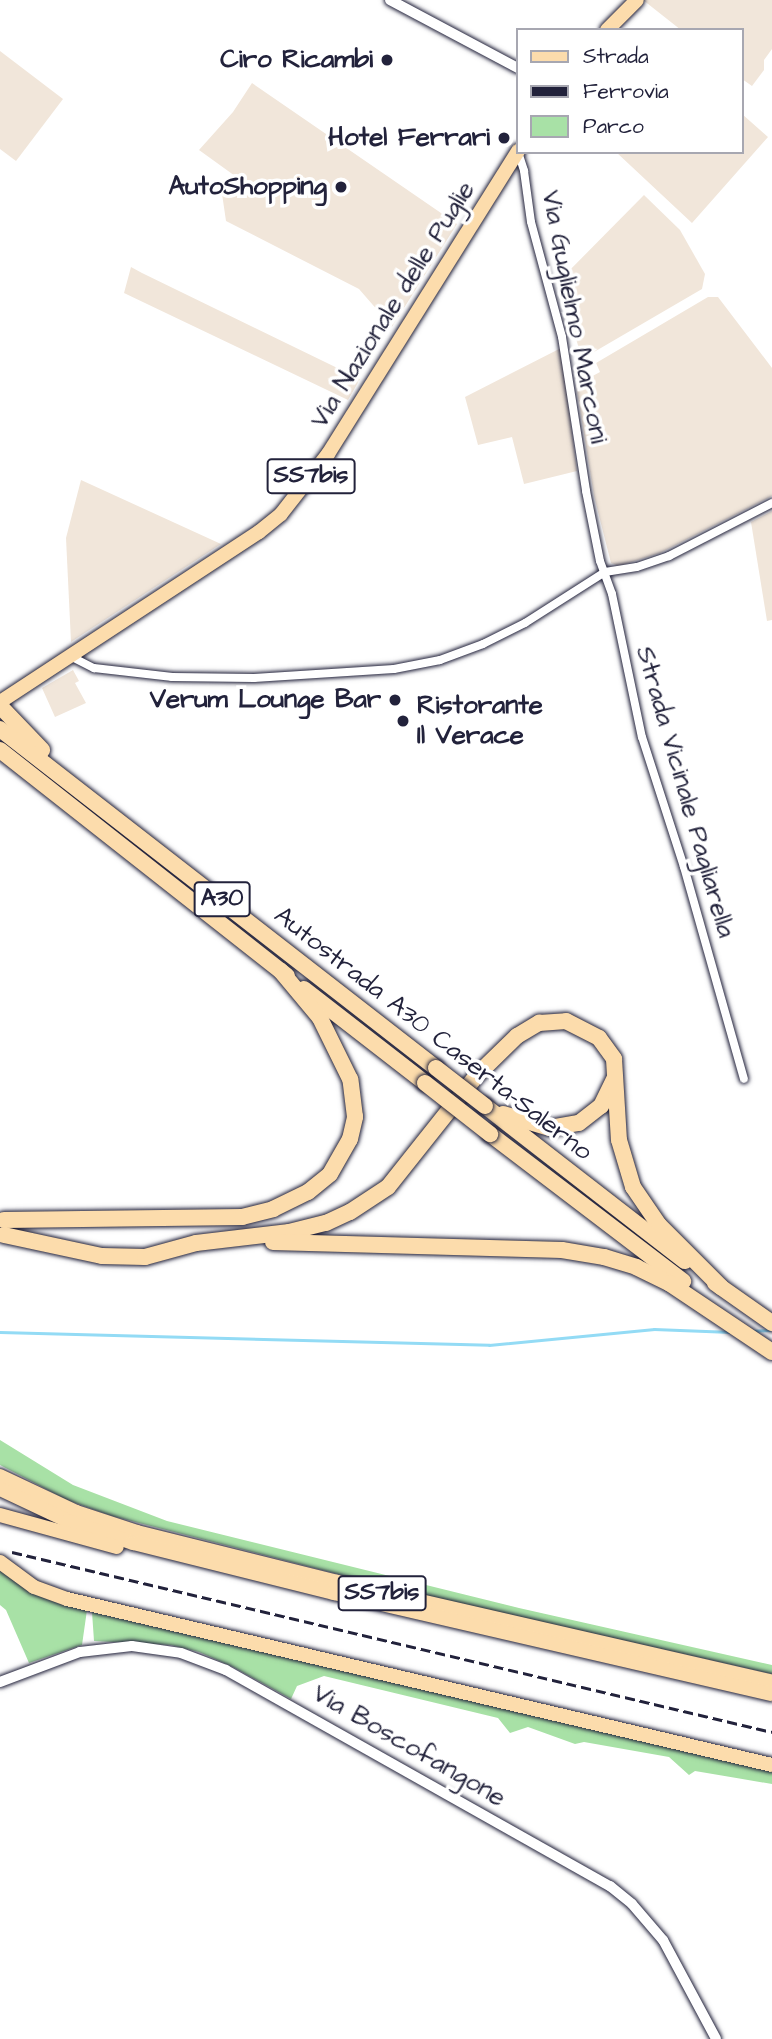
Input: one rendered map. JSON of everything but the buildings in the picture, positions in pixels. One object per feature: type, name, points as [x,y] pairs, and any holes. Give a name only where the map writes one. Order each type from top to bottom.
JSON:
[{"type":"highway","name":"Autostrada A30 Caserta-Salerno","points":[[0,704],[6,727],[78,787],[654,1239],[772,1323]]},
{"type":"highway","name":"Autostrada A30 Caserta-Salerno","points":[[0,750],[715,1309]]},
{"type":"highway","points":[[1,1228],[243,1217],[273,1209],[308,1192],[330,1174],[350,1139],[355,1117],[354,1099],[342,1061],[320,1018],[280,971]]},
{"type":"highway","points":[[1,1228],[102,1256],[145,1257],[196,1243],[308,1229],[326,1223],[358,1207],[388,1187],[477,1075],[528,1028],[551,1020],[576,1023],[599,1038],[608,1048],[616,1073],[619,1140],[633,1187],[659,1225],[722,1287]]},
{"type":"highway","points":[[485,1107],[536,1126],[564,1128],[579,1123],[601,1107],[616,1073]]},
{"type":"highway","points":[[199,1220],[234,1230],[269,1234]]},
{"type":"highway","points":[[233,1239],[573,1252],[636,1267],[669,1283],[715,1309],[769,1348]]},
{"type":"main road","points":[[609,28],[637,0]]},
{"type":"main road","name":"Via Nazionale delle Puglie","points":[[0,704],[281,514],[328,453],[516,154]]},
{"type":"main road","name":"SS7bis","points":[[0,1476],[76,1512],[137,1532],[337,1582],[772,1682]]},
{"type":"main road","name":"SS7bis","points":[[0,1489],[102,1534],[270,1577],[772,1694]]},
{"type":"main road","points":[[0,1515],[50,1531],[194,1566],[270,1577]]},
{"type":"main road","points":[[0,1562],[34,1587],[67,1599],[772,1765]]},
{"type":"street","points":[[390,0],[516,67]]},
{"type":"street","name":"Via Guglielmo Marconi","points":[[519,154],[531,222],[562,337],[586,491],[605,572]]},
{"type":"street","points":[[70,656],[94,667],[172,677],[254,678],[394,669],[440,660],[483,644],[525,623],[605,572],[637,567],[669,556],[772,503]]},
{"type":"street","name":"Strada Vicinale Pagliarella","points":[[605,572],[642,737],[684,867],[744,1079]]},
{"type":"street","name":"Via Boscofangone","points":[[0,1682],[80,1652],[132,1646],[181,1653],[226,1670],[617,1892],[632,1904],[663,1940],[716,2039]]},
{"type":"shaded area","points":[[643,0],[772,0],[772,49],[764,60],[764,70],[752,86],[744,80],[744,28],[678,28]]},
{"type":"shaded area","points":[[0,51],[63,99],[16,161],[0,149]]},
{"type":"shaded area","points":[[252,83],[457,224],[392,327],[359,289],[226,221],[221,187],[242,181],[199,150],[233,112]]},
{"type":"shaded area","points":[[744,116],[768,137],[692,223],[618,154],[744,154]]},
{"type":"shaded area","points":[[644,195],[680,230],[705,274],[702,289],[582,359],[559,281]]},
{"type":"shaded area","points":[[131,267],[360,379],[348,400],[124,293]]},
{"type":"shaded area","points":[[708,297],[718,297],[772,368],[772,496],[660,553],[619,566],[611,563],[594,496],[576,385],[600,372],[596,363]]},
{"type":"shaded area","points":[[561,348],[577,471],[524,484],[512,437],[478,445],[465,397]]},
{"type":"shaded area","points":[[81,480],[221,544],[71,642],[66,538]]},
{"type":"shaded area","points":[[772,511],[772,620],[767,621],[751,522]]},
{"type":"shaded area","points":[[73,670],[79,681],[75,683],[86,703],[55,717],[42,688]]},
{"type":"green space","points":[[0,1440],[73,1485],[167,1521],[519,1608],[772,1665],[772,1674],[396,1589],[112,1516],[67,1500],[0,1465]]},
{"type":"green space","points":[[0,1570],[87,1610],[82,1645],[29,1663],[6,1610],[0,1605]]},
{"type":"green space","points":[[92,1612],[772,1771],[772,1784],[695,1771],[689,1775],[669,1757],[584,1742],[575,1744],[528,1727],[510,1733],[498,1718],[324,1676],[297,1686],[291,1699],[233,1667],[199,1652],[171,1645],[94,1641]]},
{"type":"waterway","points":[[0,1332],[489,1345],[654,1329],[731,1332]]},
{"type":"waterway","points":[[751,1331],[769,1330]]},
{"type":"railway","points":[[12,1552],[772,1732]]},
{"type":"place","name":"Ciro Ricambi","points":[[387,60]]},
{"type":"place","name":"Hotel Ferrari","points":[[504,138]]},
{"type":"place","name":"AutoShopping","points":[[341,187]]},
{"type":"place","name":"Verum Lounge Bar","points":[[395,700]]},
{"type":"place","name":"Ristorante Il Verace","points":[[403,721]]}]
